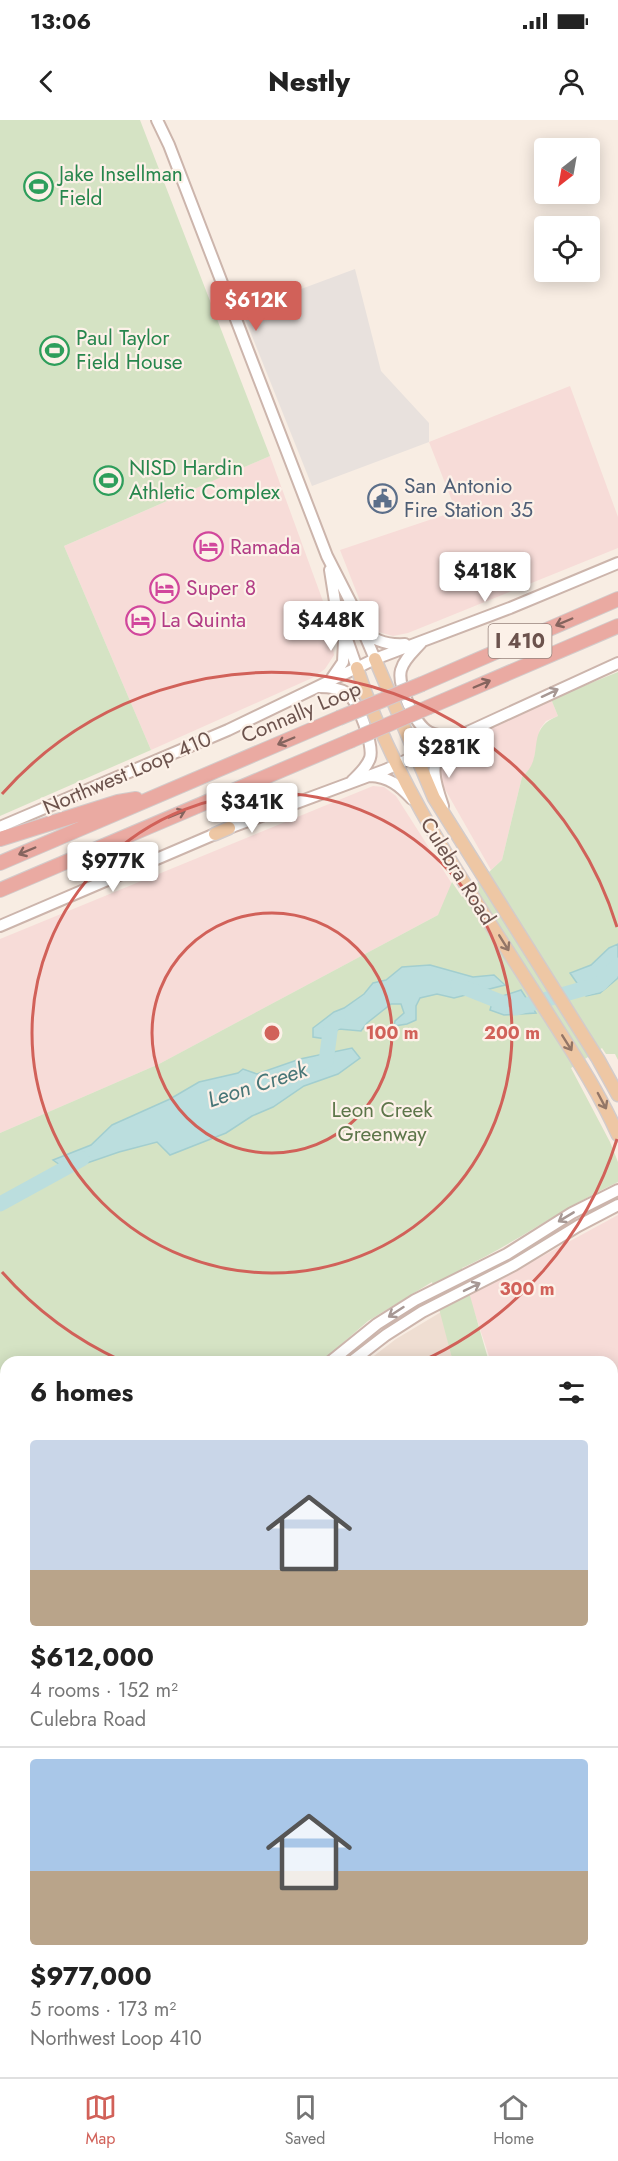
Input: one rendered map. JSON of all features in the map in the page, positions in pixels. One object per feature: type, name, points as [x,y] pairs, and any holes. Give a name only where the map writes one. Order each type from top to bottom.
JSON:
[{"type":"highway","name":"Connally Loop","points":[[0,863],[618,599]]},
{"type":"highway","name":"I 410","points":[[0,890],[618,626]]},
{"type":"highway","points":[[0,839],[118,802],[158,795]]},
{"type":"main road","name":"Culebra Road","points":[[157,120],[327,556],[361,626],[434,798],[598,1059],[618,1095]]},
{"type":"main road","name":"Culebra Road","points":[[327,556],[341,626],[365,692],[417,805],[599,1095],[618,1135]]},
{"type":"main road","name":"Northwest Loop 410","points":[[0,827],[228,730],[375,659],[510,608],[618,563]]},
{"type":"main road","points":[[321,685],[336,674],[344,659],[345,648],[341,626]]},
{"type":"main road","points":[[361,626],[372,637],[383,642],[400,645],[423,641]]},
{"type":"main road","points":[[423,641],[401,669],[400,680],[403,689],[418,722],[424,729],[439,735],[458,735]]},
{"type":"main road","points":[[0,926],[229,828],[370,776],[618,663]]},
{"type":"main road","points":[[321,685],[339,689],[351,696],[370,742],[371,752],[368,762],[350,783]]},
{"type":"main road","points":[[448,820],[436,785],[434,770],[440,751],[458,735]]},
{"type":"main road","points":[[370,776],[382,777],[395,782],[417,805]]},
{"type":"main road","points":[[337,1356],[377,1324],[415,1300],[507,1254],[572,1213],[618,1190]]},
{"type":"main road","points":[[359,1356],[422,1312],[514,1265],[571,1230],[618,1205]]},
{"type":"main road","points":[[415,1300],[422,1312]]},
{"type":"shaded area","points":[[355,269],[381,371],[429,423],[429,442],[312,486],[242,311]]},
{"type":"shaded area","points":[[570,386],[618,517],[618,548],[408,633],[393,636],[375,631],[369,624],[340,550],[456,511],[429,442]]},
{"type":"shaded area","points":[[270,456],[328,615],[334,655],[325,669],[312,678],[151,750],[64,546]]},
{"type":"shaded area","points":[[551,699],[558,716],[546,721],[540,729],[532,769],[522,777],[502,860],[491,870],[442,784],[441,769],[445,758],[458,745]]},
{"type":"shaded area","points":[[373,786],[384,787],[396,796],[461,898],[438,915],[159,1064],[0,1133],[0,939]]},
{"type":"shaded area","points":[[618,1215],[618,1356],[489,1356],[469,1296]]},
{"type":"shaded area","points":[[441,1312],[452,1356],[374,1356],[396,1339]]},
{"type":"green space","name":"NISD Hardin Athletic Complex","points":[[0,120],[140,120],[270,456],[64,546],[151,750],[0,816]]},
{"type":"green space","name":"Leon Creek Greenway","points":[[618,672],[618,1060],[615,1054],[606,1054],[602,1048],[571,1068],[610,1142],[618,1162],[618,1182],[462,1268],[487,1356],[451,1356],[432,1282],[368,1321],[328,1356],[0,1356],[0,1133],[159,1064],[438,915],[452,882],[462,897],[502,860],[522,777],[533,761],[541,728],[558,716],[551,699]]},
{"type":"water","points":[[618,944],[618,978],[600,993],[586,996],[570,973],[591,965],[609,948]]},
{"type":"water","points":[[430,965],[473,977],[494,975],[505,985],[454,998],[437,994],[420,998],[416,1006],[416,1020],[407,1024],[394,1026],[395,1021],[404,1013],[401,1004],[391,1004],[367,1023],[361,1031],[339,1029],[326,1039],[313,1037],[313,1028],[364,994],[373,983],[386,980],[402,967]]},
{"type":"water","points":[[521,990],[536,1013],[504,1015],[490,1010],[493,999]]},
{"type":"water","points":[[352,1048],[360,1058],[338,1074],[304,1086],[273,1107],[252,1116],[226,1133],[170,1155],[157,1142],[67,1170],[53,1160],[91,1145],[112,1125],[170,1099],[199,1082],[238,1073],[243,1069],[257,1074],[300,1059]]},
{"type":"waterway","name":"Leon Creek","points":[[458,985],[516,1008],[600,984],[618,965]]},
{"type":"waterway","name":"Leon Creek","points":[[315,1065],[326,1061],[331,1025],[338,1021]]},
{"type":"waterway","name":"Leon Creek","points":[[0,1204],[82,1159]]},
{"type":"place","name":"Jake Insellman Field","points":[[38,186]]},
{"type":"place","name":"Paul Taylor Field House","points":[[55,350]]},
{"type":"place","name":"NISD Hardin Athletic Complex","points":[[108,480]]},
{"type":"place","name":"San Antonio Fire Station 35","points":[[383,498]]},
{"type":"place","name":"Ramada","points":[[209,547]]},
{"type":"place","name":"Super 8","points":[[165,588]]},
{"type":"place","name":"La Quinta","points":[[140,620]]}]
